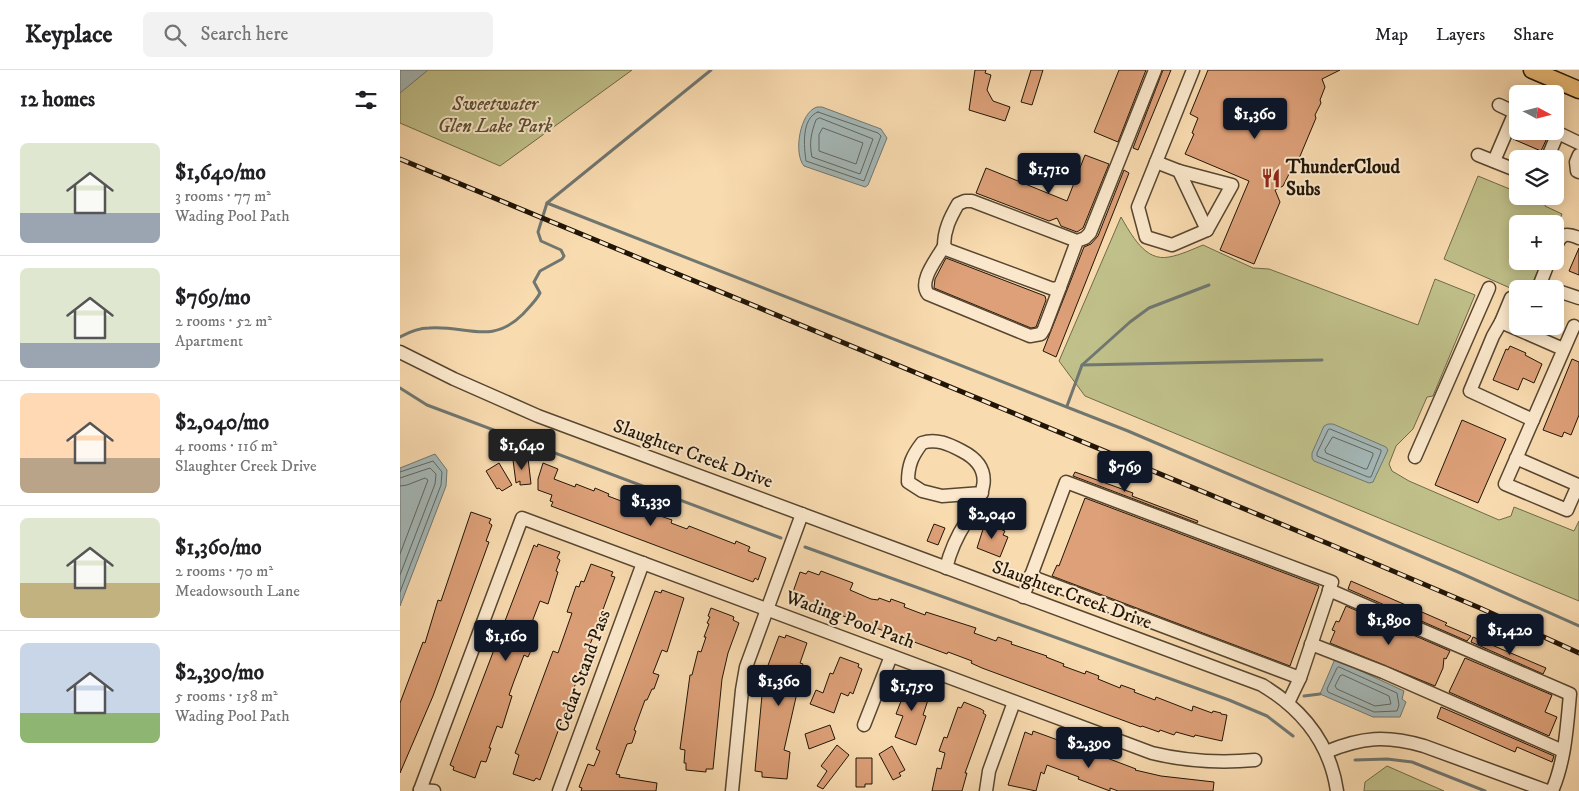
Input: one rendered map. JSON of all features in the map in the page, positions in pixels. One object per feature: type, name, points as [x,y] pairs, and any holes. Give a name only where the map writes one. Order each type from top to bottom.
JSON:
[{"type":"main road","points":[[1532,70],[1579,90]]},
{"type":"street","points":[[1077,241],[1041,334],[1030,336],[928,294],[924,288],[924,281],[944,246],[945,229],[958,204],[965,201],[972,201],[1077,241],[1085,238],[1090,232],[1155,70]]},
{"type":"street","points":[[1156,162],[1179,171],[1232,186],[1207,230],[1172,245],[1146,238],[1138,207],[1192,70]]},
{"type":"street","points":[[1499,105],[1509,110]]},
{"type":"street","points":[[1494,161],[1509,128]]},
{"type":"street","points":[[1564,136],[1579,143]]},
{"type":"street","points":[[1478,155],[1509,167]]},
{"type":"street","points":[[1579,155],[1576,162],[1577,171],[1579,172]]},
{"type":"street","points":[[1179,171],[1207,230]]},
{"type":"street","points":[[1564,235],[1579,238]]},
{"type":"street","points":[[944,246],[948,250],[1053,289],[1060,287]]},
{"type":"street","points":[[1415,457],[1489,288]]},
{"type":"street","points":[[1564,293],[1579,298]]},
{"type":"street","points":[[1509,303],[1470,391],[1533,420]]},
{"type":"street","points":[[1501,322],[1563,349]]},
{"type":"street","points":[[1516,458],[1578,485],[1567,510],[1505,484],[1516,458],[1533,420],[1563,349],[1574,326]]},
{"type":"street","name":"Slaughter Creek Drive","points":[[400,352],[454,379],[538,416],[1262,686],[1288,703],[1308,724],[1326,752],[1337,791]]},
{"type":"street","points":[[946,568],[950,554],[966,522],[974,512],[982,493],[984,476],[981,468],[973,459],[963,452],[936,440],[922,443],[915,452],[908,468],[908,482],[922,492],[942,496],[982,493]]},
{"type":"street","points":[[1023,597],[1066,482],[1332,582],[1300,678],[1288,703]]},
{"type":"street","points":[[732,791],[744,678],[750,654],[802,514]]},
{"type":"street","name":"Wading Pool Path","points":[[420,790],[522,518],[1152,753],[1165,756],[1226,761],[1255,760]]},
{"type":"street","name":"Cedar Stand Pass","points":[[559,791],[643,563]]},
{"type":"street","points":[[1030,576],[1300,678]]},
{"type":"street","points":[[1329,590],[1570,694],[1563,751],[1558,775],[1552,791]]},
{"type":"street","points":[[1311,644],[1382,672],[1563,751]]},
{"type":"street","points":[[864,724],[891,656]]},
{"type":"street","points":[[986,791],[989,771],[1014,702]]},
{"type":"street","points":[[1326,752],[1348,743],[1379,739],[1404,740],[1547,791]]},
{"type":"street","points":[[420,790],[434,791]]},
{"type":"green space","name":"Sweetwater Glen Lake Park","points":[[400,70],[632,70],[500,166],[400,123]]},
{"type":"green space","points":[[1478,176],[1509,189],[1509,205],[1545,205],[1562,214],[1509,215],[1509,270],[1538,270],[1534,280],[1509,280],[1509,287],[1444,259]]},
{"type":"green space","points":[[1121,217],[1134,238],[1146,251],[1153,255],[1169,257],[1203,245],[1253,268],[1269,269],[1418,325],[1435,279],[1475,295],[1433,396],[1427,397],[1413,429],[1396,446],[1389,464],[1392,471],[1409,481],[1499,520],[1511,516],[1514,507],[1574,531],[1579,521],[1579,601],[1085,396],[1059,361]]},
{"type":"green space","points":[[1387,766],[1444,791],[1364,791],[1365,782]]},
{"type":"water","points":[[400,70],[428,70],[400,93]]},
{"type":"water","points":[[817,107],[822,107],[881,129],[887,138],[868,185],[865,187],[804,166],[799,152],[800,134],[806,116]]},
{"type":"water","points":[[1333,424],[1386,447],[1388,450],[1373,482],[1369,483],[1314,461],[1312,453],[1324,426]]},
{"type":"water","points":[[435,454],[447,470],[446,486],[400,606],[400,468]]},
{"type":"water","points":[[1335,659],[1404,691],[1402,699],[1406,702],[1400,717],[1373,717],[1320,694]]},
{"type":"building","points":[[975,70],[986,70],[985,73],[991,75],[987,90],[993,101],[1010,107],[1005,121],[969,110]]},
{"type":"building","points":[[1031,70],[1043,70],[1032,105],[1021,102]]},
{"type":"building","points":[[1119,70],[1146,70],[1118,142],[1094,132]]},
{"type":"building","points":[[1163,70],[1171,70],[1138,150],[1133,148]]},
{"type":"building","points":[[1208,70],[1340,70],[1322,79],[1325,87],[1320,100],[1321,103],[1315,115],[1316,118],[1298,161],[1295,162],[1283,186],[1275,190],[1280,202],[1254,264],[1220,250],[1249,181],[1185,154],[1194,134],[1192,133],[1198,118],[1190,114]]},
{"type":"building","points":[[1515,140],[1546,140],[1541,150]]},
{"type":"building","points":[[1085,155],[1109,164],[1083,228],[1077,232],[1061,226],[1057,218],[1049,221],[976,193],[986,168],[1067,201]]},
{"type":"building","points":[[1124,170],[1129,173],[1056,357],[1043,351],[1084,247],[1091,244],[1098,236]]},
{"type":"building","points":[[1579,248],[1579,275],[1569,271]]},
{"type":"building","points":[[946,258],[1045,296],[1046,300],[1036,327],[1031,328],[934,288],[935,279]]},
{"type":"building","points":[[1510,346],[1526,353],[1525,355],[1542,364],[1534,383],[1523,378],[1518,390],[1493,380],[1506,349],[1508,350]]},
{"type":"building","points":[[1572,359],[1579,362],[1579,415],[1571,435],[1564,432],[1562,437],[1543,430]]},
{"type":"building","points":[[1462,420],[1506,439],[1478,503],[1435,485]]},
{"type":"building","points":[[528,458],[531,484],[520,485],[520,481],[516,483],[513,460]]},
{"type":"building","points":[[499,463],[512,485],[502,491],[499,488],[497,489],[486,471]]},
{"type":"building","points":[[543,463],[558,469],[554,479],[575,487],[576,484],[594,491],[595,488],[609,494],[608,496],[629,504],[631,500],[645,506],[643,510],[672,520],[671,523],[687,529],[689,526],[735,544],[736,541],[750,547],[748,551],[766,558],[758,580],[755,578],[753,582],[551,506],[553,502],[550,501],[552,495],[538,490],[538,479]]},
{"type":"building","points":[[1075,472],[1133,493],[1132,496],[1198,521],[1197,523],[1073,476]]},
{"type":"building","points":[[1085,498],[1319,586],[1290,666],[1052,576],[1057,565],[1059,566]]},
{"type":"building","points":[[471,512],[491,519],[489,523],[492,525],[486,541],[489,542],[433,696],[400,773],[400,703],[423,642],[425,643],[438,600],[441,601]]},
{"type":"building","points":[[985,523],[1005,531],[1003,535],[1008,537],[1000,557],[977,548]]},
{"type":"building","points":[[934,524],[945,528],[938,545],[927,541]]},
{"type":"building","points":[[538,544],[560,552],[557,558],[560,560],[556,571],[558,572],[548,604],[540,601],[532,622],[529,642],[534,644],[528,657],[524,655],[514,681],[509,695],[512,696],[502,728],[497,726],[486,762],[481,761],[475,778],[453,770],[454,767],[450,765],[534,545],[537,547]]},
{"type":"building","points":[[591,564],[613,572],[611,576],[615,577],[540,780],[536,778],[534,781],[513,774],[519,755],[515,753],[553,651],[558,653],[572,613],[567,612],[576,586],[579,587],[581,581],[584,582]]},
{"type":"building","points":[[808,571],[819,575],[821,571],[853,583],[850,590],[871,599],[878,600],[879,598],[890,602],[891,599],[905,604],[904,607],[925,615],[926,612],[976,628],[974,633],[996,641],[998,637],[1012,642],[1011,644],[1064,664],[1063,666],[1085,674],[1086,671],[1099,676],[1098,679],[1120,688],[1121,685],[1155,700],[1156,697],[1192,711],[1193,706],[1212,713],[1213,711],[1227,715],[1222,741],[1176,732],[1174,735],[1160,730],[1159,732],[1141,727],[982,668],[971,663],[972,661],[948,652],[947,654],[794,598],[796,593],[793,592],[800,572],[806,574]]},
{"type":"building","points":[[1351,581],[1447,623],[1445,625],[1471,636],[1467,641],[1348,589]]},
{"type":"building","points":[[662,590],[684,598],[667,652],[662,650],[653,673],[659,675],[654,689],[652,689],[647,700],[645,700],[634,730],[636,731],[632,743],[627,744],[616,774],[620,775],[619,777],[657,783],[656,791],[581,791],[582,788],[579,787],[588,764],[594,766],[600,751],[596,749],[655,591],[661,593]]},
{"type":"building","points":[[1346,606],[1450,651],[1446,659],[1444,658],[1443,668],[1435,686],[1330,643],[1335,631],[1332,630],[1336,621],[1339,622]]},
{"type":"building","points":[[711,608],[734,617],[733,620],[739,623],[728,653],[722,679],[713,769],[706,769],[706,772],[686,770],[686,763],[684,763],[685,750],[680,749],[690,675],[692,675],[698,651],[701,652],[706,637],[704,637],[709,624],[707,623]]},
{"type":"building","points":[[786,635],[807,643],[800,663],[803,664],[796,684],[799,684],[784,750],[790,752],[787,779],[762,777],[762,772],[755,771],[762,695],[767,668],[779,636],[785,638]]},
{"type":"building","points":[[1473,637],[1546,668],[1543,674],[1471,642]]},
{"type":"building","points":[[840,657],[859,664],[858,667],[862,669],[853,694],[850,692],[848,696],[841,693],[834,713],[810,704],[816,690],[823,693],[830,673],[833,674]]},
{"type":"building","points":[[1465,658],[1552,695],[1545,712],[1557,717],[1549,736],[1449,692]]},
{"type":"building","points":[[908,682],[928,689],[926,695],[929,697],[923,715],[926,716],[916,745],[895,737],[903,716],[896,714],[903,696],[899,694],[903,684],[907,685]]},
{"type":"building","points":[[964,702],[981,709],[986,715],[965,773],[967,773],[962,791],[932,791],[937,768],[941,769],[945,753],[939,751],[944,737],[947,738],[958,707],[961,708]]},
{"type":"building","points":[[1441,707],[1554,756],[1552,762],[1517,747],[1515,752],[1437,718]]},
{"type":"building","points":[[830,725],[835,739],[809,749],[805,734]]},
{"type":"building","points":[[1033,731],[1088,751],[1089,749],[1135,770],[1161,776],[1214,782],[1213,791],[1118,791],[1110,788],[1110,791],[1047,765],[1044,774],[1041,772],[1036,791],[1008,785],[1025,732],[1032,735]]},
{"type":"building","points":[[837,745],[849,755],[823,789],[817,786],[827,771],[821,766]]},
{"type":"building","points":[[892,746],[905,770],[899,773],[901,776],[893,780],[879,754]]},
{"type":"building","points":[[856,758],[872,758],[872,784],[865,784],[865,787],[856,787]]},
{"type":"waterway","points":[[400,337],[425,328],[489,332],[511,324],[523,314],[540,293],[534,282],[540,271],[564,256],[561,250],[541,241],[538,232],[547,203],[711,70]]},
{"type":"waterway","points":[[547,203],[1128,431],[1458,572],[1579,626]]},
{"type":"waterway","points":[[1067,406],[1082,365],[1130,322],[1149,308],[1209,285]]},
{"type":"waterway","points":[[1082,365],[1322,360]]},
{"type":"waterway","points":[[400,388],[427,405],[781,538]]},
{"type":"waterway","points":[[805,547],[1229,700],[1267,716],[1293,736]]},
{"type":"waterway","points":[[1304,696],[1320,694]]},
{"type":"waterway","points":[[1355,760],[1387,759],[1412,762],[1485,791]]},
{"type":"railway","points":[[400,159],[1334,546],[1480,608],[1579,653]]},
{"type":"place","name":"ThunderCloud Subs","points":[[1271,178]]}]
